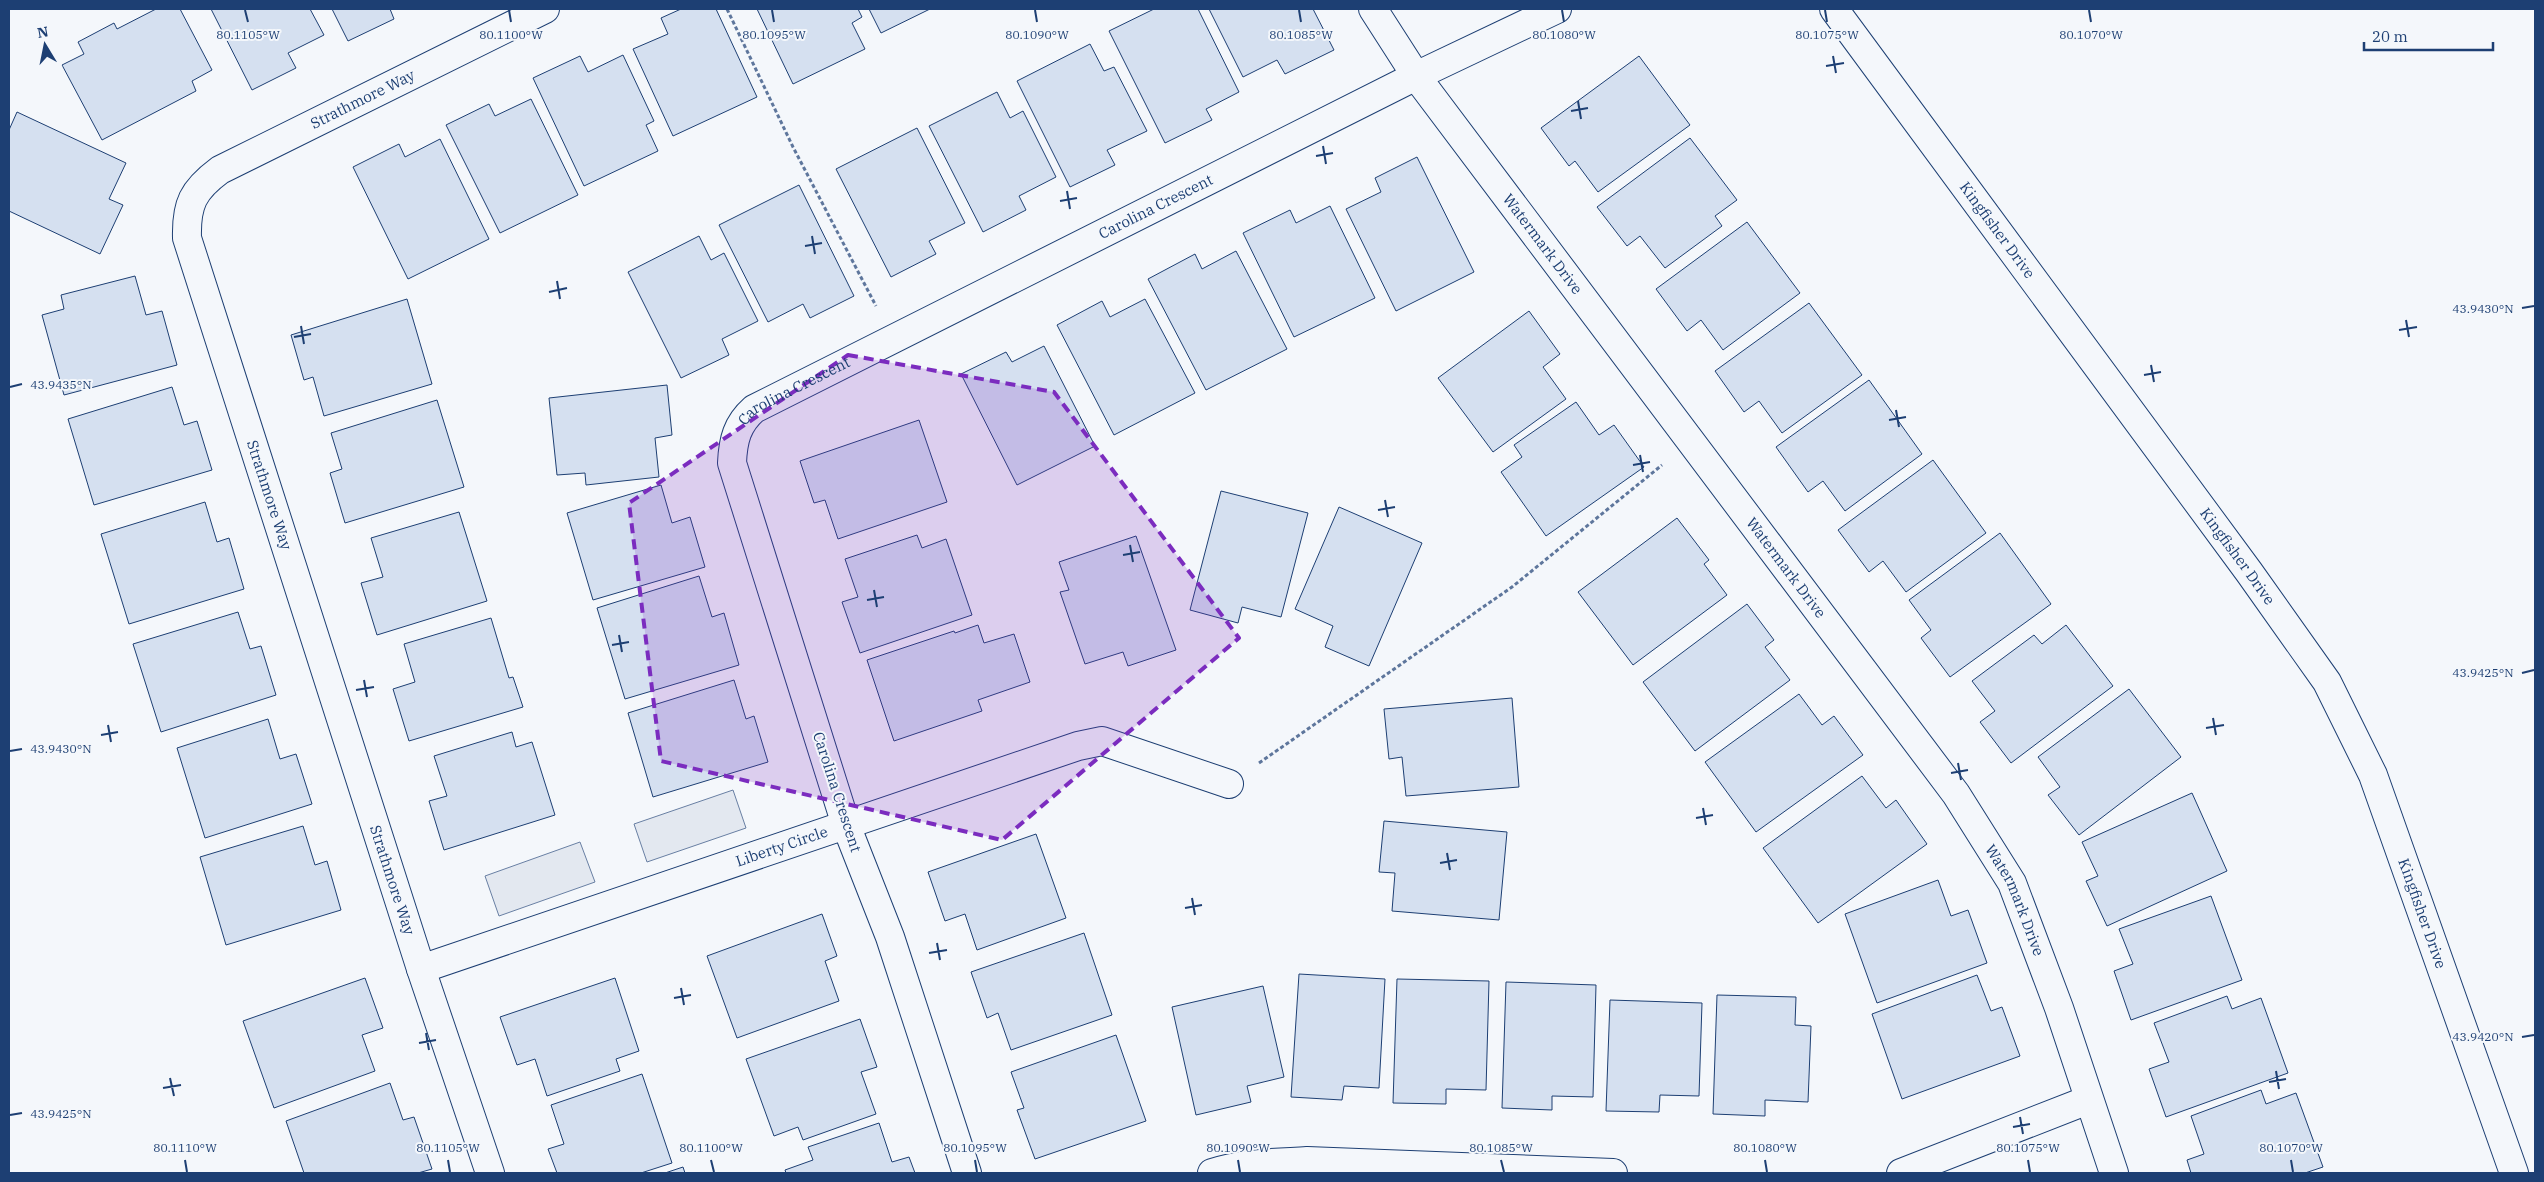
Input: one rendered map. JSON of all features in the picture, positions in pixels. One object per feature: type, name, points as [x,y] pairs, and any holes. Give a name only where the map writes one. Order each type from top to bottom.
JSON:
[{"type":"street","name":"Strathmore Way","points":[[490,1173],[421,969],[187,238],[187,223],[194,192],[220,170],[545,9]]},
{"type":"street","name":"Watermark Drive","points":[[1373,9],[1416,76],[1956,794],[2012,883],[2059,1008],[2088,1100],[2114,1173]]},
{"type":"street","name":"Carolina Crescent","points":[[966,1173],[890,937],[846,824],[732,463],[733,449],[739,426],[754,409],[1416,76],[1557,9]]},
{"type":"street","name":"Kingfisher Drive","points":[[1834,9],[2249,572],[2327,682],[2373,774],[2514,1173]]},
{"type":"street","name":"Liberty Circle","points":[[421,969],[1078,746],[1102,741],[1229,784]]},
{"type":"street","points":[[1901,1173],[2088,1100]]},
{"type":"street","points":[[1212,1173],[1227,1168],[1264,1163],[1307,1161],[1613,1173]]},
{"type":"path","points":[[727,9],[792,147],[894,340]]},
{"type":"path","points":[[1229,784],[1512,587],[1692,441]]},
{"type":"highlighted area","points":[[848,355],[1054,392],[1239,638],[1002,840],[661,761],[629,503]]},
{"type":"shaded area","points":[[733,790],[746,828],[647,862],[634,824]]},
{"type":"shaded area","points":[[580,842],[595,882],[499,916],[485,876]]},
{"type":"building","points":[[156,9],[180,9],[212,70],[192,81],[196,91],[102,140],[62,65],[84,54],[78,42],[114,23],[117,29]]},
{"type":"building","points":[[211,9],[310,9],[324,35],[288,53],[296,68],[252,90]]},
{"type":"building","points":[[332,9],[390,9],[394,19],[348,41]]},
{"type":"building","points":[[681,9],[716,9],[757,97],[673,136],[633,49],[668,34],[661,18]]},
{"type":"building","points":[[757,9],[858,9],[862,17],[852,23],[865,49],[793,84]]},
{"type":"building","points":[[869,9],[930,9],[881,33]]},
{"type":"building","points":[[1154,9],[1198,9],[1239,92],[1206,109],[1212,120],[1165,143],[1109,31]]},
{"type":"building","points":[[1209,9],[1313,9],[1334,50],[1285,74],[1277,60],[1243,77]]},
{"type":"building","points":[[1090,44],[1104,71],[1114,67],[1147,131],[1107,150],[1115,165],[1070,187],[1017,81]]},
{"type":"building","points":[[623,55],[654,121],[646,125],[658,151],[584,186],[533,78],[580,56],[588,72]]},
{"type":"building","points":[[1639,56],[1690,125],[1598,192],[1575,161],[1569,166],[1541,128]]},
{"type":"building","points":[[997,92],[1010,118],[1023,111],[1056,177],[1019,196],[1026,210],[983,232],[929,126]]},
{"type":"building","points":[[531,99],[578,195],[500,233],[446,125],[489,104],[495,116]]},
{"type":"building","points":[[17,112],[126,163],[109,199],[123,205],[100,254],[9,211],[9,130]]},
{"type":"building","points":[[917,128],[965,223],[929,241],[936,254],[891,277],[836,169]]},
{"type":"building","points":[[1690,138],[1737,200],[1715,216],[1722,226],[1665,268],[1640,236],[1627,246],[1597,207]]},
{"type":"building","points":[[440,139],[489,239],[408,279],[353,167],[399,144],[405,157]]},
{"type":"building","points":[[1417,157],[1474,272],[1396,311],[1346,209],[1381,192],[1375,178]]},
{"type":"building","points":[[799,185],[854,296],[810,318],[803,304],[768,322],[719,225]]},
{"type":"building","points":[[1330,206],[1375,298],[1294,337],[1243,233],[1290,210],[1296,223]]},
{"type":"building","points":[[1747,222],[1800,293],[1723,350],[1701,320],[1687,331],[1656,289]]},
{"type":"building","points":[[699,236],[711,260],[724,253],[758,321],[722,339],[729,355],[681,378],[628,272]]},
{"type":"building","points":[[1236,251],[1287,349],[1206,390],[1148,279],[1195,254],[1202,269]]},
{"type":"building","points":[[135,276],[146,315],[162,311],[177,365],[64,395],[42,315],[64,309],[61,295]]},
{"type":"building","points":[[407,299],[432,384],[324,416],[313,377],[304,380],[291,335]]},
{"type":"building","points":[[1145,299],[1195,393],[1114,435],[1057,325],[1102,301],[1110,317]]},
{"type":"building","points":[[1809,303],[1862,375],[1782,433],[1759,401],[1744,412],[1715,371]]},
{"type":"building","points":[[1529,311],[1560,354],[1543,367],[1566,399],[1493,452],[1438,378]]},
{"type":"building","points":[[1044,346],[1095,446],[1017,485],[961,374],[1006,352],[1012,362]]},
{"type":"building","points":[[1869,380],[1922,454],[1845,511],[1823,481],[1808,492],[1776,447]]},
{"type":"building","points":[[667,385],[672,435],[655,438],[659,477],[586,485],[585,473],[557,475],[549,398]]},
{"type":"building","points":[[172,387],[184,425],[197,421],[212,470],[94,505],[68,419]]},
{"type":"building","points":[[437,400],[464,487],[345,523],[330,473],[342,469],[331,433]]},
{"type":"building","points":[[1576,402],[1599,435],[1614,425],[1644,467],[1546,536],[1501,472],[1522,457],[1514,445]]},
{"type":"building","points":[[919,420],[947,502],[838,539],[825,500],[814,503],[800,461]]},
{"type":"building","points":[[1933,460],[1986,533],[1906,592],[1883,561],[1869,572],[1838,530]]},
{"type":"building","points":[[661,485],[672,523],[690,517],[705,567],[593,600],[567,513]]},
{"type":"building","points":[[1221,491],[1308,513],[1281,617],[1242,607],[1238,623],[1190,610]]},
{"type":"building","points":[[205,502],[217,542],[229,538],[244,589],[129,624],[101,534]]},
{"type":"building","points":[[1339,507],[1422,543],[1369,666],[1325,647],[1333,626],[1295,609]]},
{"type":"building","points":[[459,512],[487,601],[377,635],[361,583],[383,577],[371,538]]},
{"type":"building","points":[[1677,518],[1709,560],[1704,564],[1727,595],[1633,665],[1578,592]]},
{"type":"building","points":[[2000,533],[2051,604],[1950,677],[1921,638],[1931,630],[1909,600]]},
{"type":"building","points":[[917,535],[922,548],[946,539],[972,615],[860,653],[842,602],[858,597],[845,559]]},
{"type":"building","points":[[1136,536],[1176,650],[1128,666],[1123,652],[1085,664],[1060,592],[1069,590],[1059,562]]},
{"type":"building","points":[[699,576],[712,617],[724,613],[739,665],[625,699],[597,608]]},
{"type":"building","points":[[1747,604],[1774,640],[1765,647],[1790,680],[1695,751],[1643,682]]},
{"type":"building","points":[[238,612],[250,649],[261,646],[276,695],[161,732],[133,644]]},
{"type":"building","points":[[491,618],[509,678],[513,677],[523,707],[409,741],[393,689],[415,682],[404,644]]},
{"type":"building","points":[[978,625],[984,643],[1014,634],[1030,682],[978,700],[982,711],[894,741],[867,660]]},
{"type":"building","points":[[2066,625],[2113,686],[2011,763],[1980,722],[1995,711],[1972,681],[2034,635],[2042,644]]},
{"type":"building","points":[[734,680],[746,719],[754,716],[768,762],[653,797],[628,713]]},
{"type":"building","points":[[2129,689],[2181,757],[2079,835],[2048,795],[2060,787],[2038,757]]},
{"type":"building","points":[[1799,694],[1822,725],[1834,716],[1863,755],[1756,832],[1705,762]]},
{"type":"building","points":[[1512,698],[1519,787],[1406,796],[1402,757],[1389,759],[1384,709]]},
{"type":"building","points":[[268,719],[280,759],[296,754],[312,804],[205,838],[177,748]]},
{"type":"building","points":[[512,732],[516,747],[532,742],[555,815],[444,850],[429,801],[447,796],[434,756]]},
{"type":"building","points":[[1862,776],[1886,808],[1896,800],[1927,844],[1818,923],[1763,848]]},
{"type":"building","points":[[2192,793],[2227,871],[2107,926],[2086,881],[2098,876],[2082,842]]},
{"type":"building","points":[[1384,821],[1507,832],[1499,920],[1392,911],[1395,873],[1379,872]]},
{"type":"building","points":[[303,826],[315,865],[327,861],[341,910],[226,945],[200,857]]},
{"type":"building","points":[[1036,834],[1066,918],[977,950],[965,914],[945,921],[928,872]]},
{"type":"building","points":[[1938,880],[1951,916],[1968,910],[1987,963],[1877,1003],[1845,914]]},
{"type":"building","points":[[2211,896],[2242,980],[2131,1020],[2114,971],[2133,964],[2119,929]]},
{"type":"building","points":[[822,914],[837,956],[825,961],[839,1001],[737,1038],[707,956]]},
{"type":"building","points":[[1084,933],[1112,1015],[1011,1050],[998,1013],[987,1018],[971,972]]},
{"type":"building","points":[[1299,974],[1385,979],[1379,1088],[1344,1086],[1342,1100],[1291,1097]]},
{"type":"building","points":[[1977,975],[1991,1011],[2002,1007],[2020,1056],[1902,1099],[1872,1014]]},
{"type":"building","points":[[365,978],[383,1028],[362,1035],[375,1071],[274,1108],[243,1021]]},
{"type":"building","points":[[615,978],[639,1051],[616,1059],[620,1071],[547,1096],[535,1059],[517,1065],[500,1017]]},
{"type":"building","points":[[1397,979],[1489,981],[1486,1090],[1446,1089],[1446,1104],[1393,1103]]},
{"type":"building","points":[[1506,982],[1596,985],[1593,1097],[1552,1096],[1552,1110],[1502,1108]]},
{"type":"building","points":[[1263,986],[1284,1077],[1247,1086],[1251,1102],[1196,1115],[1172,1007]]},
{"type":"building","points":[[1717,995],[1796,997],[1795,1025],[1811,1026],[1808,1102],[1765,1100],[1765,1116],[1713,1114]]},
{"type":"building","points":[[2227,996],[2232,1009],[2261,998],[2288,1073],[2166,1117],[2149,1069],[2169,1062],[2154,1023]]},
{"type":"building","points":[[1610,1000],[1702,1003],[1699,1096],[1660,1095],[1659,1112],[1606,1111]]},
{"type":"building","points":[[860,1019],[877,1067],[861,1072],[876,1114],[803,1140],[798,1127],[774,1136],[746,1059]]},
{"type":"building","points":[[1116,1035],[1146,1121],[1035,1159],[1017,1110],[1024,1108],[1011,1072]]},
{"type":"building","points":[[642,1074],[672,1163],[641,1173],[557,1173],[548,1149],[564,1144],[551,1105]]},
{"type":"building","points":[[390,1083],[403,1120],[414,1117],[432,1169],[418,1173],[304,1173],[286,1121]]},
{"type":"building","points":[[2261,1090],[2266,1104],[2296,1093],[2323,1167],[2305,1173],[2191,1173],[2187,1160],[2204,1154],[2191,1116]]},
{"type":"building","points":[[879,1123],[892,1162],[909,1157],[915,1173],[786,1173],[785,1170],[813,1160],[808,1147]]},
{"type":"building","points":[[683,1167],[685,1173],[665,1173]]}]
